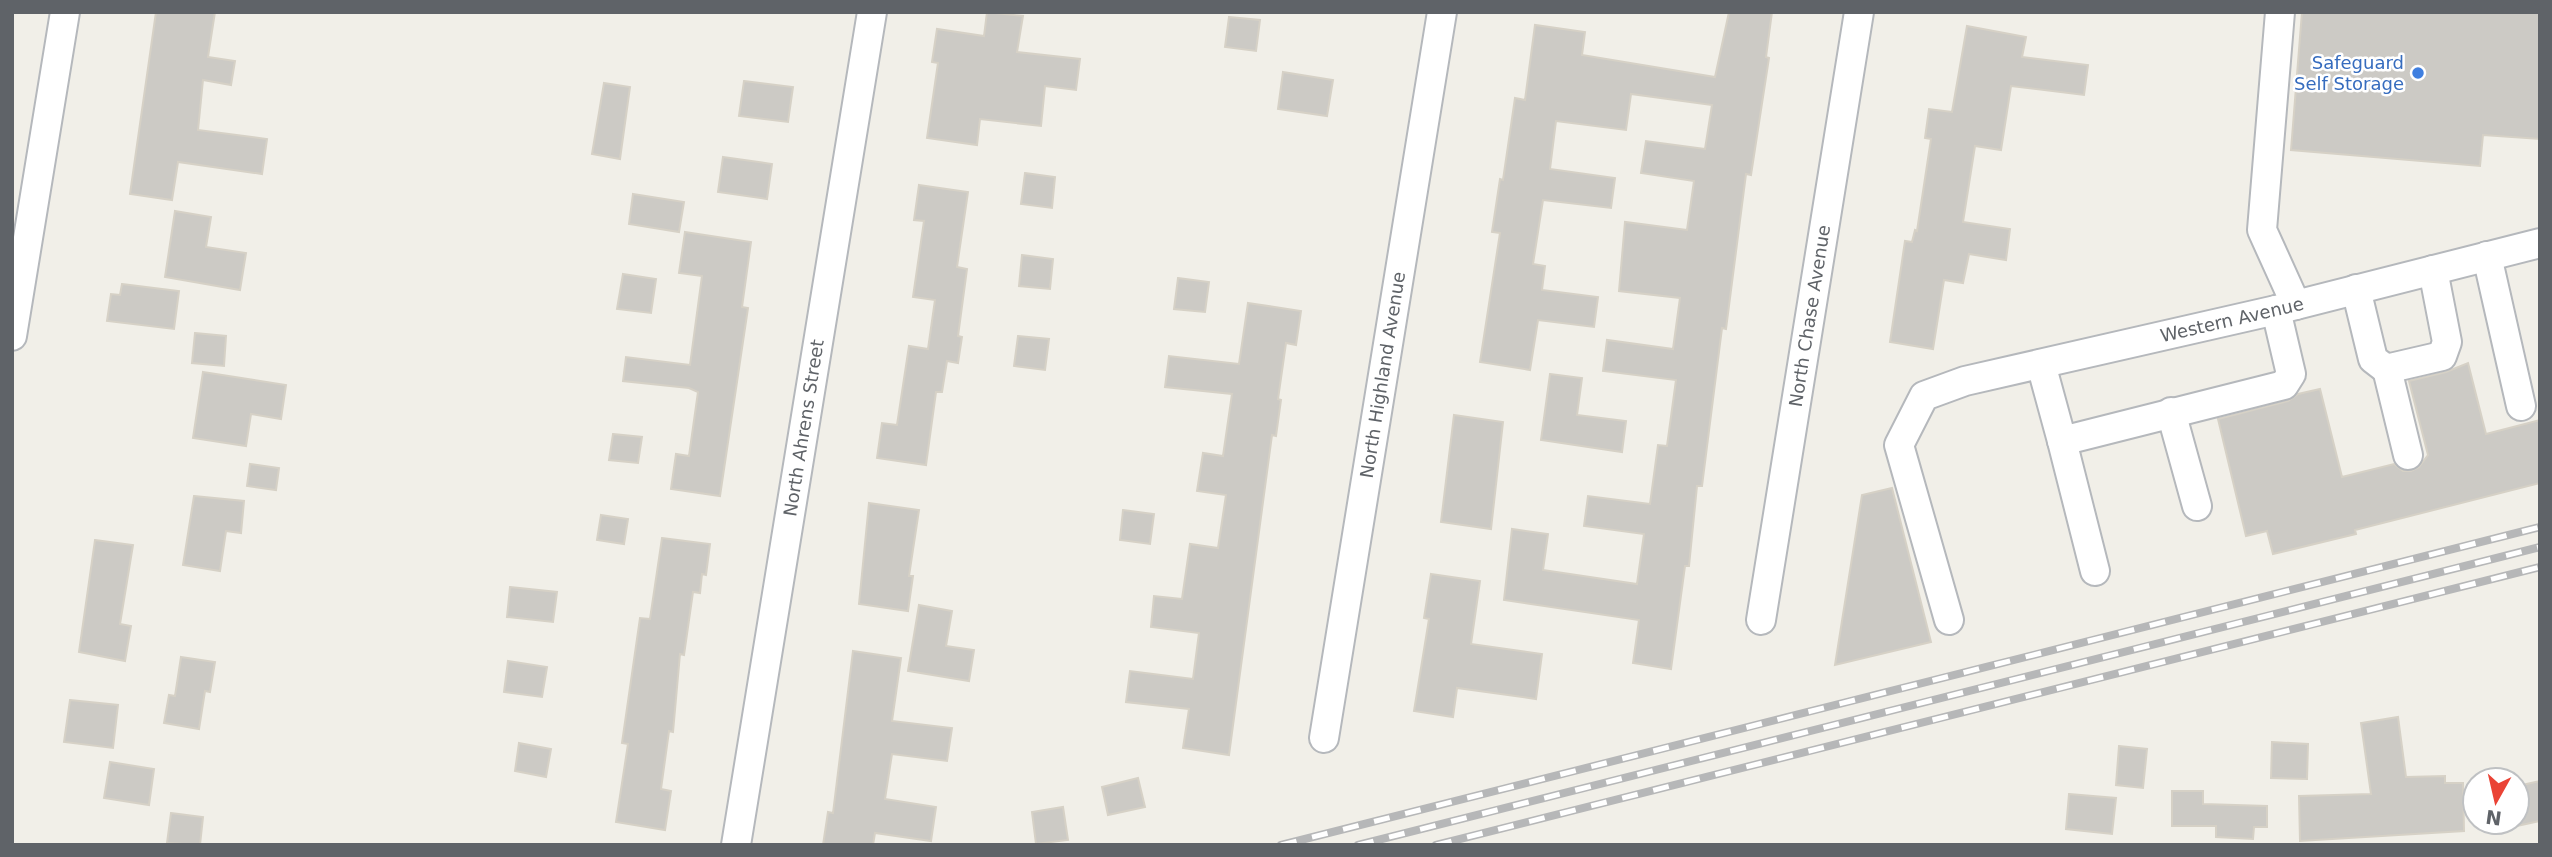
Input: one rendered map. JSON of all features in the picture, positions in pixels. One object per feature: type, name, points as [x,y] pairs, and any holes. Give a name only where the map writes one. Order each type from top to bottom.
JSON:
[{"type":"street","points":[[12,336],[65,12]]},
{"type":"street","name":"North Ahrens Street","points":[[736,845],[872,12]]},
{"type":"street","name":"North Highland Avenue","points":[[1324,738],[1442,12]]},
{"type":"street","name":"North Chase Avenue","points":[[1761,620],[1859,12]]},
{"type":"street","points":[[2062,441],[2284,385],[2291,374],[2286,307],[2262,230],[2280,12]]},
{"type":"street","name":"Western Avenue","points":[[1949,620],[1899,445],[1924,396],[1965,381],[2286,307],[2540,243]]},
{"type":"street","points":[[2487,256],[2521,406]]},
{"type":"street","points":[[2387,369],[2442,355],[2447,342],[2433,270]]},
{"type":"street","points":[[2356,289],[2373,359],[2387,369],[2408,454]]},
{"type":"street","points":[[2041,364],[2095,570]]},
{"type":"street","points":[[2171,412],[2197,506]]},
{"type":"building","points":[[156,12],[215,12],[208,57],[235,61],[231,85],[203,80],[198,130],[267,139],[262,174],[178,162],[172,200],[130,194]]},
{"type":"building","points":[[987,12],[1023,16],[1017,52],[1080,59],[1076,90],[1045,86],[1041,126],[980,119],[977,145],[927,138],[938,63],[932,62],[937,29],[984,36]]},
{"type":"building","points":[[1729,12],[1772,12],[1766,57],[1769,58],[1751,175],[1746,174],[1726,329],[1722,328],[1702,486],[1697,486],[1689,566],[1685,566],[1671,669],[1633,663],[1639,620],[1504,600],[1512,529],[1548,534],[1543,570],[1637,584],[1644,534],[1584,526],[1588,496],[1650,504],[1658,445],[1667,446],[1676,380],[1603,371],[1607,340],[1673,349],[1680,298],[1619,291],[1625,222],[1687,230],[1694,181],[1641,173],[1646,141],[1705,149],[1712,105],[1631,94],[1626,130],[1556,121],[1550,169],[1615,178],[1611,208],[1543,200],[1533,264],[1545,266],[1542,290],[1598,297],[1594,327],[1538,320],[1530,370],[1480,362],[1500,233],[1492,232],[1500,179],[1503,180],[1515,98],[1525,100],[1535,25],[1585,32],[1582,55],[1715,77]]},
{"type":"building","name":"Safeguard Self Storage","points":[[2302,12],[2540,12],[2540,139],[2483,135],[2480,166],[2291,150]]},
{"type":"building","points":[[1229,17],[1260,20],[1256,51],[1225,47]]},
{"type":"building","points":[[1967,26],[2026,37],[2022,57],[2088,65],[2084,95],[2011,86],[2001,150],[1975,146],[1963,222],[2010,229],[2006,260],[1969,254],[1963,283],[1944,280],[1933,349],[1890,342],[1905,241],[1912,242],[1915,230],[1917,231],[1931,139],[1925,138],[1929,109],[1952,112]]},
{"type":"building","points":[[1283,72],[1333,80],[1327,116],[1278,109]]},
{"type":"building","points":[[744,81],[793,87],[788,122],[739,116]]},
{"type":"building","points":[[604,83],[630,87],[620,159],[592,154]]},
{"type":"building","points":[[723,157],[772,164],[767,199],[718,192]]},
{"type":"building","points":[[1025,173],[1055,177],[1052,208],[1021,204]]},
{"type":"building","points":[[919,185],[968,192],[957,267],[967,269],[958,336],[962,337],[958,363],[947,361],[942,392],[936,392],[926,465],[877,458],[882,423],[897,425],[909,346],[928,349],[935,300],[913,297],[924,221],[914,220]]},
{"type":"building","points":[[633,194],[684,202],[679,232],[629,224]]},
{"type":"building","points":[[175,211],[211,217],[206,247],[246,253],[240,290],[165,277]]},
{"type":"building","points":[[685,232],[751,242],[742,307],[748,308],[720,496],[671,489],[676,454],[689,456],[698,392],[689,388],[623,381],[626,357],[690,365],[702,276],[679,273]]},
{"type":"building","points":[[1022,255],[1053,259],[1050,289],[1019,286]]},
{"type":"building","points":[[623,274],[656,279],[651,313],[617,309]]},
{"type":"building","points":[[1178,278],[1209,282],[1205,312],[1174,309]]},
{"type":"building","points":[[122,284],[179,291],[174,329],[107,321],[111,294],[120,295]]},
{"type":"building","points":[[1248,303],[1301,311],[1296,345],[1286,343],[1278,399],[1281,400],[1276,436],[1272,435],[1229,755],[1183,748],[1189,709],[1126,702],[1130,671],[1193,679],[1199,633],[1151,627],[1154,596],[1182,599],[1190,544],[1218,548],[1226,495],[1197,491],[1203,453],[1223,456],[1232,394],[1165,387],[1169,356],[1239,364]]},
{"type":"building","points":[[195,333],[226,336],[224,366],[192,363]]},
{"type":"building","points":[[1018,336],[1049,339],[1045,370],[1014,366]]},
{"type":"building","points":[[2468,363],[2486,434],[2540,420],[2540,483],[2355,530],[2356,534],[2273,554],[2267,531],[2246,536],[2218,419],[2288,401],[2298,394],[2320,389],[2342,477],[2394,464],[2403,471],[2411,471],[2419,467],[2428,455],[2409,381],[2446,372]]},
{"type":"building","points":[[203,372],[286,385],[281,419],[251,414],[246,446],[193,438]]},
{"type":"building","points":[[1550,374],[1582,378],[1577,415],[1626,421],[1622,452],[1541,440]]},
{"type":"building","points":[[1454,415],[1503,422],[1491,529],[1441,522]]},
{"type":"building","points":[[613,434],[642,437],[638,463],[609,460]]},
{"type":"building","points":[[250,464],[279,468],[276,490],[247,486]]},
{"type":"building","points":[[1892,488],[1931,642],[1835,665],[1862,495]]},
{"type":"building","points":[[194,496],[244,501],[241,533],[226,531],[220,571],[183,565]]},
{"type":"building","points":[[869,503],[919,510],[909,576],[913,576],[908,611],[859,604]]},
{"type":"building","points":[[1123,510],[1154,514],[1150,544],[1120,540]]},
{"type":"building","points":[[601,515],[628,519],[624,544],[597,540]]},
{"type":"building","points":[[662,538],[710,544],[706,575],[702,574],[700,593],[693,592],[684,655],[680,654],[673,732],[669,731],[661,789],[671,791],[665,830],[616,822],[628,744],[622,743],[640,618],[650,619]]},
{"type":"building","points":[[95,540],[133,545],[120,624],[131,626],[125,661],[79,652]]},
{"type":"building","points":[[1431,574],[1480,581],[1471,644],[1542,654],[1536,699],[1457,688],[1453,717],[1414,711],[1429,619],[1424,618]]},
{"type":"building","points":[[510,587],[557,592],[553,622],[507,617]]},
{"type":"building","points":[[919,605],[952,611],[946,646],[974,650],[969,681],[908,671]]},
{"type":"building","points":[[853,651],[901,658],[892,721],[952,728],[947,761],[892,754],[885,799],[936,807],[931,841],[875,833],[873,845],[823,845],[828,812],[833,813]]},
{"type":"building","points":[[181,657],[215,662],[210,692],[205,691],[199,729],[164,723],[169,695],[175,696]]},
{"type":"building","points":[[508,661],[547,667],[542,697],[504,692]]},
{"type":"building","points":[[70,700],[118,705],[113,748],[64,742]]},
{"type":"building","points":[[2398,717],[2406,777],[2445,776],[2445,783],[2461,783],[2461,831],[2300,841],[2299,796],[2371,794],[2361,723]]},
{"type":"building","points":[[2272,742],[2308,744],[2307,779],[2271,778]]},
{"type":"building","points":[[519,743],[551,749],[546,777],[515,771]]},
{"type":"building","points":[[2119,746],[2147,749],[2143,788],[2116,785]]},
{"type":"building","points":[[110,762],[154,769],[149,805],[104,798]]},
{"type":"building","points":[[1138,778],[1145,807],[1108,815],[1102,787]]},
{"type":"building","points":[[2540,781],[2540,821],[2531,823],[2531,783]]},
{"type":"building","points":[[2172,791],[2203,791],[2203,804],[2267,806],[2267,827],[2254,827],[2253,839],[2216,837],[2216,826],[2172,826]]},
{"type":"building","points":[[2069,794],[2116,798],[2112,834],[2066,829]]},
{"type":"building","points":[[1063,807],[1068,840],[1036,844],[1032,812]]},
{"type":"building","points":[[171,813],[203,817],[200,845],[167,843]]},
{"type":"railway","points":[[1281,845],[2540,527]]},
{"type":"railway","points":[[1358,845],[2540,547]]},
{"type":"railway","points":[[1436,845],[2540,567]]},
{"type":"place","name":"Safeguard Self Storage","points":[[2418,73]]}]
